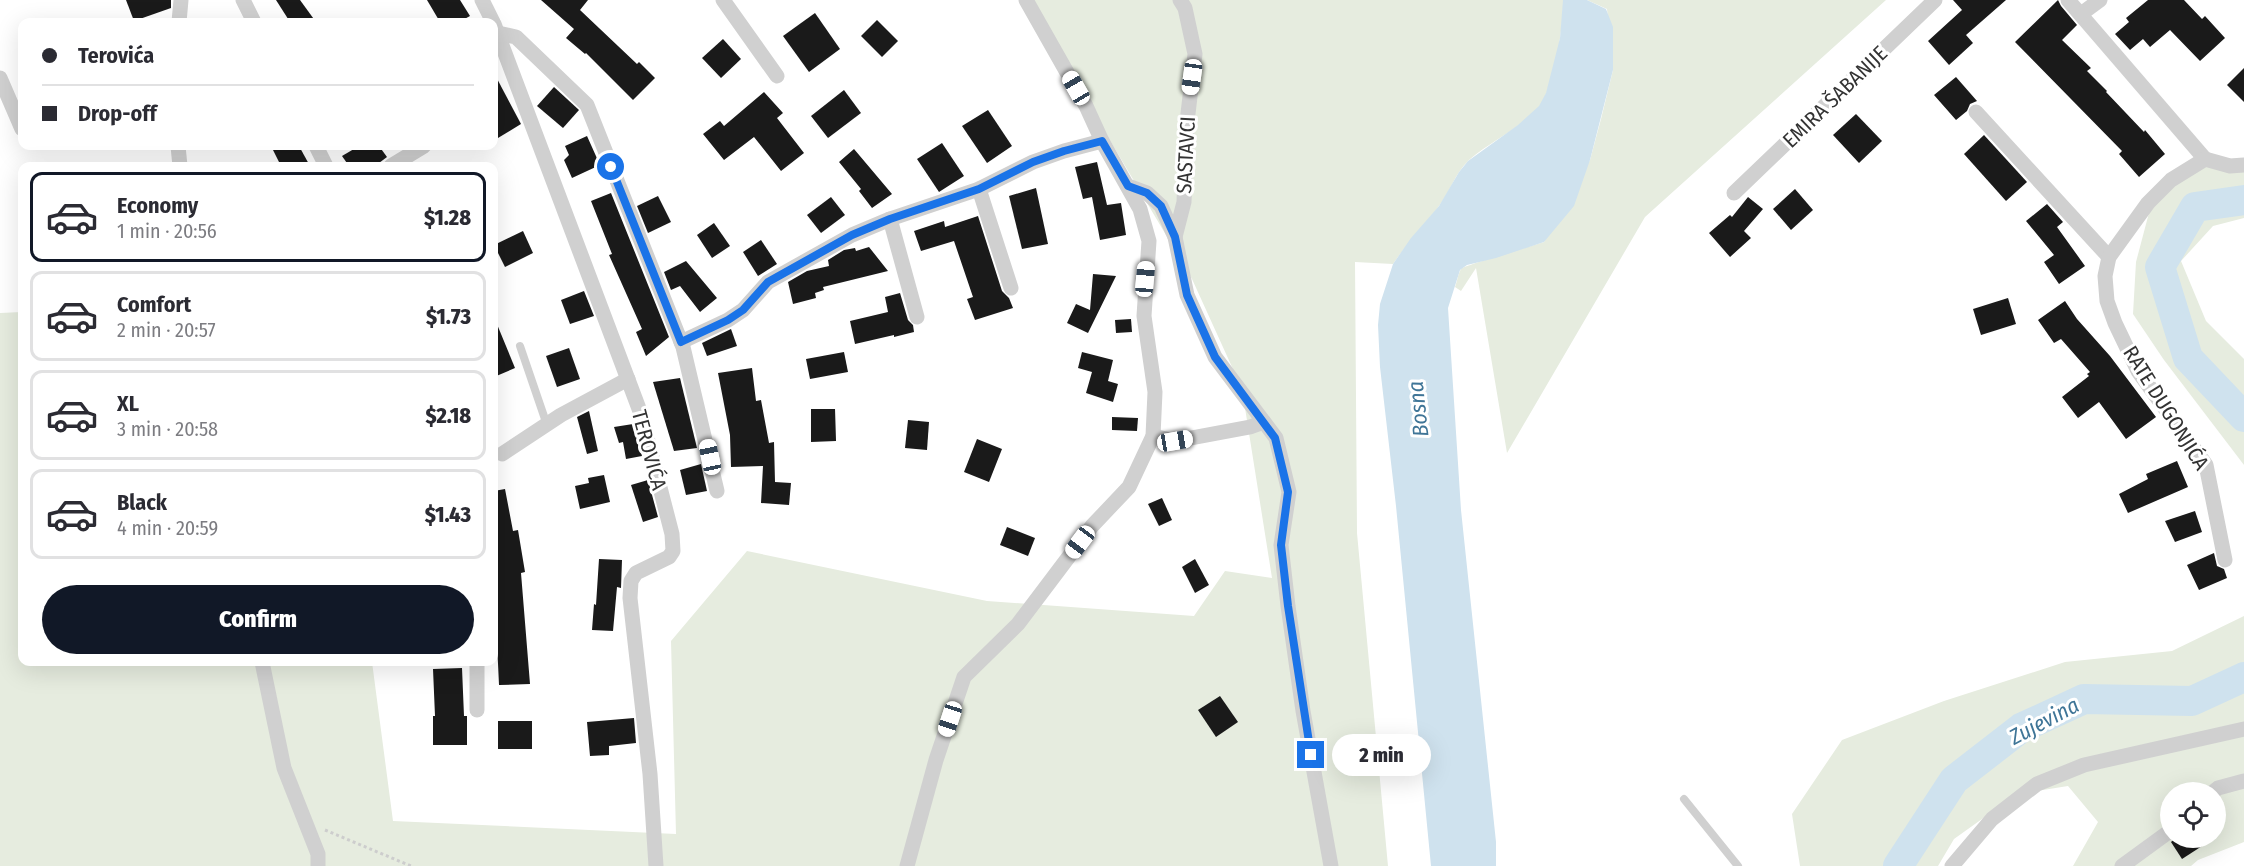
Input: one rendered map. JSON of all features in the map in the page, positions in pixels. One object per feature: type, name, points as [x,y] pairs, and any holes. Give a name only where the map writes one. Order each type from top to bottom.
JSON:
[{"type":"street","points":[[179,18],[181,0]]},
{"type":"street","points":[[243,0],[252,18]]},
{"type":"street","name":"TEROVIĆA","points":[[482,0],[491,18]]},
{"type":"street","points":[[723,0],[777,76]]},
{"type":"street","points":[[907,866],[936,760],[964,677],[1018,624],[1092,526],[1129,487],[1153,436],[1155,392],[1144,316],[1149,241],[1140,209],[1102,141],[1086,106],[1026,0]]},
{"type":"street","name":"SASTAVCI","points":[[1175,237],[1184,202],[1187,122],[1195,54],[1185,8],[1180,0]]},
{"type":"street","name":"EMIRA ŠABANIJE","points":[[1734,193],[1935,0]]},
{"type":"street","points":[[2068,0],[2205,159],[2230,166],[2244,165]]},
{"type":"street","points":[[2081,14],[2100,0]]},
{"type":"street","points":[[498,28],[516,37],[587,105],[681,342],[717,491]]},
{"type":"street","name":"TEROVIĆA","points":[[498,34],[628,379],[647,436],[672,534],[673,550],[669,557],[636,573],[631,581],[630,598],[650,774],[656,866]]},
{"type":"street","points":[[0,78],[18,120]]},
{"type":"street","points":[[1976,112],[2109,257],[2156,195],[2171,180],[2205,159]]},
{"type":"street","points":[[681,342],[735,316],[768,282],[852,235],[890,219],[979,189],[1033,162],[1102,141]]},
{"type":"street","points":[[398,162],[417,150]]},
{"type":"street","name":"SASTAVCI","points":[[1128,186],[1147,193],[1161,206],[1175,237]]},
{"type":"street","points":[[979,189],[1011,288]]},
{"type":"street","points":[[890,219],[917,317]]},
{"type":"street","points":[[1175,237],[1187,295],[1215,357],[1275,438],[1288,492],[1281,545],[1288,606],[1303,711],[1331,866]]},
{"type":"street","name":"RATE DUGONJIĆA","points":[[2109,257],[2105,276],[2107,301],[2115,323],[2138,372],[2206,465],[2225,560]]},
{"type":"street","points":[[502,454],[561,414],[628,379]]},
{"type":"street","points":[[1153,436],[1175,441],[1250,427],[1264,422]]},
{"type":"street","points":[[263,666],[284,768],[318,854],[318,866]]},
{"type":"street","points":[[477,666],[477,710]]},
{"type":"street","points":[[1952,866],[1992,819],[2037,784],[2084,765],[2244,729]]},
{"type":"street","points":[[2226,786],[2244,781]]},
{"type":"street","points":[[2122,866],[2160,838]]},
{"type":"lane","points":[[520,346],[547,425]]},
{"type":"lane","points":[[1684,799],[1738,866]]},
{"type":"path","points":[[305,821],[411,866]]},
{"type":"shaded area","points":[[1027,0],[1563,0],[1557,56],[1549,86],[1539,107],[1523,122],[1464,165],[1439,206],[1393,264],[1355,262],[1357,533],[1388,866],[0,866],[0,313],[18,312],[18,666],[373,666],[393,821],[676,834],[671,641],[747,551],[987,601],[1194,616],[1225,571],[1272,578],[1242,389],[1192,279]]},
{"type":"shaded area","points":[[1587,0],[1886,0],[1645,217],[1507,453],[1476,268],[1461,291],[1455,287],[1461,269],[1544,242],[1590,160],[1613,70],[1607,9]]},
{"type":"shaded area","points":[[2244,159],[2244,218],[2213,226],[2181,261],[2206,321],[2244,359],[2244,465],[2164,360],[2133,314],[2136,262],[2150,209],[2193,168]]},
{"type":"shaded area","points":[[2244,616],[2244,842],[2198,860],[2191,866],[2073,866],[2098,822],[2068,786],[2017,794],[1954,839],[1938,866],[1800,866],[1792,814],[1842,740],[1944,701],[2065,662],[2172,651]]},
{"type":"water","name":"Bosna","points":[[1563,0],[1587,0],[1606,9],[1613,27],[1613,70],[1590,160],[1574,206],[1544,242],[1467,265],[1460,270],[1448,308],[1461,510],[1496,842],[1496,866],[1431,866],[1380,367],[1378,325],[1380,304],[1393,264],[1411,238],[1439,206],[1459,172],[1468,161],[1518,125],[1539,106],[1546,93],[1560,38]]},
{"type":"building","points":[[126,0],[171,0],[171,8],[143,18],[133,18]]},
{"type":"building","points":[[276,0],[300,0],[313,18],[287,18]]},
{"type":"building","points":[[427,0],[460,0],[470,16],[466,18],[438,18]]},
{"type":"building","points":[[541,0],[588,0],[580,10],[655,78],[633,100],[586,53],[566,38],[574,29]]},
{"type":"building","points":[[1953,0],[2006,0],[1966,35],[1973,43],[1949,65],[1928,41],[1962,10]]},
{"type":"building","points":[[2058,0],[2077,25],[2062,40],[2091,68],[2087,71],[2144,132],[2145,130],[2165,154],[2139,177],[2119,154],[2122,151],[2015,42]]},
{"type":"building","points":[[2148,0],[2184,0],[2202,19],[2205,16],[2225,38],[2200,61],[2170,30],[2150,47],[2143,39],[2130,50],[2115,34],[2129,22],[2126,18]]},
{"type":"building","points":[[815,13],[840,49],[809,72],[783,36]]},
{"type":"building","points":[[877,20],[898,41],[882,57],[861,36]]},
{"type":"building","points":[[723,39],[741,59],[721,78],[702,58]]},
{"type":"building","points":[[2244,68],[2244,102],[2227,85]]},
{"type":"building","points":[[1956,77],[1977,101],[1970,104],[1967,111],[1956,120],[1934,95]]},
{"type":"building","points":[[498,81],[521,124],[498,138]]},
{"type":"building","points":[[554,87],[579,110],[563,128],[537,106]]},
{"type":"building","points":[[844,90],[861,113],[828,138],[811,116]]},
{"type":"building","points":[[764,92],[783,113],[777,118],[804,153],[781,171],[754,137],[724,160],[703,134],[720,121],[724,126]]},
{"type":"building","points":[[988,110],[1012,146],[987,163],[962,126]]},
{"type":"building","points":[[1856,114],[1882,141],[1859,163],[1833,135]]},
{"type":"building","points":[[1984,135],[2027,182],[2006,201],[1964,154]]},
{"type":"building","points":[[587,136],[600,165],[572,178],[564,160],[569,155],[565,146]]},
{"type":"building","points":[[942,143],[964,176],[939,192],[917,159]]},
{"type":"building","points":[[854,149],[892,194],[872,208],[859,191],[861,189],[839,162]]},
{"type":"building","points":[[273,150],[301,150],[308,162],[279,162]]},
{"type":"building","points":[[352,150],[382,150],[387,157],[380,162],[346,162],[342,156]]},
{"type":"building","points":[[1097,162],[1107,205],[1121,203],[1126,235],[1100,240],[1092,197],[1083,199],[1075,167]]},
{"type":"building","points":[[1036,188],[1048,244],[1022,249],[1009,196]]},
{"type":"building","points":[[1795,189],[1813,210],[1791,230],[1773,209]]},
{"type":"building","points":[[611,193],[669,337],[646,356],[636,332],[642,329],[609,255],[612,254],[591,201]]},
{"type":"building","points":[[658,196],[671,222],[648,233],[637,206]]},
{"type":"building","points":[[831,197],[845,215],[821,233],[807,215]]},
{"type":"building","points":[[1748,197],[1763,209],[1744,231],[1751,238],[1730,257],[1709,233],[1730,215],[1732,217]]},
{"type":"building","points":[[2047,204],[2063,222],[2057,227],[2085,266],[2059,284],[2044,262],[2054,255],[2026,221]]},
{"type":"building","points":[[978,216],[1002,291],[1009,298],[1013,308],[975,320],[967,299],[973,297],[954,241],[921,251],[914,231],[944,221],[945,227]]},
{"type":"building","points":[[714,223],[730,246],[712,258],[697,235]]},
{"type":"building","points":[[523,231],[533,253],[505,267],[498,253],[498,243]]},
{"type":"building","points":[[761,240],[777,264],[758,276],[743,252]]},
{"type":"building","points":[[869,247],[888,271],[823,287],[824,290],[815,293],[816,298],[793,304],[788,282],[807,271],[829,266],[828,260],[844,250],[855,248],[856,251]]},
{"type":"building","points":[[686,261],[717,298],[700,312],[680,286],[671,290],[664,272]]},
{"type":"building","points":[[1093,274],[1116,276],[1088,333],[1067,323],[1076,304],[1090,310]]},
{"type":"building","points":[[584,291],[594,316],[570,324],[561,300]]},
{"type":"building","points":[[900,293],[914,332],[855,344],[850,321],[888,312],[885,297]]},
{"type":"building","points":[[2008,298],[2016,324],[1981,335],[1973,309]]},
{"type":"building","points":[[2065,301],[2156,417],[2126,439],[2099,402],[2078,418],[2062,397],[2089,376],[2087,374],[2090,372],[2061,339],[2054,343],[2038,320]]},
{"type":"building","points":[[1131,319],[1132,332],[1116,333],[1115,320]]},
{"type":"building","points":[[498,327],[515,368],[498,375]]},
{"type":"building","points":[[731,329],[737,346],[707,356],[702,343]]},
{"type":"building","points":[[569,348],[580,379],[557,387],[546,356]]},
{"type":"building","points":[[844,352],[848,372],[810,379],[806,359]]},
{"type":"building","points":[[1082,352],[1113,360],[1108,381],[1118,384],[1113,402],[1086,393],[1092,372],[1078,368]]},
{"type":"building","points":[[752,368],[756,401],[761,400],[769,443],[774,442],[775,482],[791,483],[789,505],[761,503],[763,466],[731,467],[730,435],[718,373]]},
{"type":"building","points":[[680,378],[697,448],[674,451],[653,382]]},
{"type":"building","points":[[811,409],[835,409],[836,441],[811,442]]},
{"type":"building","points":[[589,411],[598,451],[587,454],[577,417]]},
{"type":"building","points":[[1112,417],[1138,418],[1137,431],[1112,430]]},
{"type":"building","points":[[908,420],[929,422],[927,450],[905,448]]},
{"type":"building","points":[[633,424],[642,456],[626,459],[623,442],[619,443],[614,427]]},
{"type":"building","points":[[977,439],[1002,449],[989,482],[964,472]]},
{"type":"building","points":[[2177,461],[2188,487],[2128,513],[2119,494],[2148,479],[2146,474]]},
{"type":"building","points":[[701,464],[707,491],[686,495],[680,470]]},
{"type":"building","points":[[604,475],[610,502],[580,509],[575,486],[589,483],[588,478]]},
{"type":"building","points":[[648,480],[658,517],[643,522],[631,485]]},
{"type":"building","points":[[505,489],[513,531],[518,530],[525,572],[521,573],[530,684],[499,685],[498,490]]},
{"type":"building","points":[[1162,498],[1172,520],[1159,526],[1148,504]]},
{"type":"building","points":[[2195,511],[2202,532],[2175,542],[2165,521]]},
{"type":"building","points":[[1007,527],[1035,538],[1028,556],[1000,545]]},
{"type":"building","points":[[2214,553],[2217,566],[2224,569],[2227,578],[2199,590],[2187,565]]},
{"type":"building","points":[[599,559],[622,560],[621,588],[617,587],[613,631],[592,630]]},
{"type":"building","points":[[1195,559],[1209,585],[1195,593],[1182,567]]},
{"type":"building","points":[[462,668],[464,716],[467,716],[467,745],[433,745],[433,716],[435,716],[433,669]]},
{"type":"building","points":[[1220,696],[1238,722],[1216,737],[1198,710]]},
{"type":"building","points":[[634,718],[636,743],[609,746],[609,755],[590,756],[587,722]]},
{"type":"building","points":[[498,721],[532,721],[532,749],[498,749]]},
{"type":"building","points":[[2175,848],[2199,848],[2182,859]]},
{"type":"waterway","name":"Zujevina","points":[[2244,200],[2195,207],[2160,267],[2188,358],[2244,417]]},
{"type":"waterway","name":"Zujevina","points":[[1898,866],[1954,780],[2021,728],[2084,699],[2192,701],[2244,677]]},
{"type":"route","points":[[611,167],[681,342],[735,316],[768,282],[852,235],[890,219],[979,189],[1033,162],[1102,141],[1128,186],[1147,193],[1161,206],[1175,237],[1187,295],[1215,357],[1275,438],[1288,492],[1281,545],[1311,755]]}]
